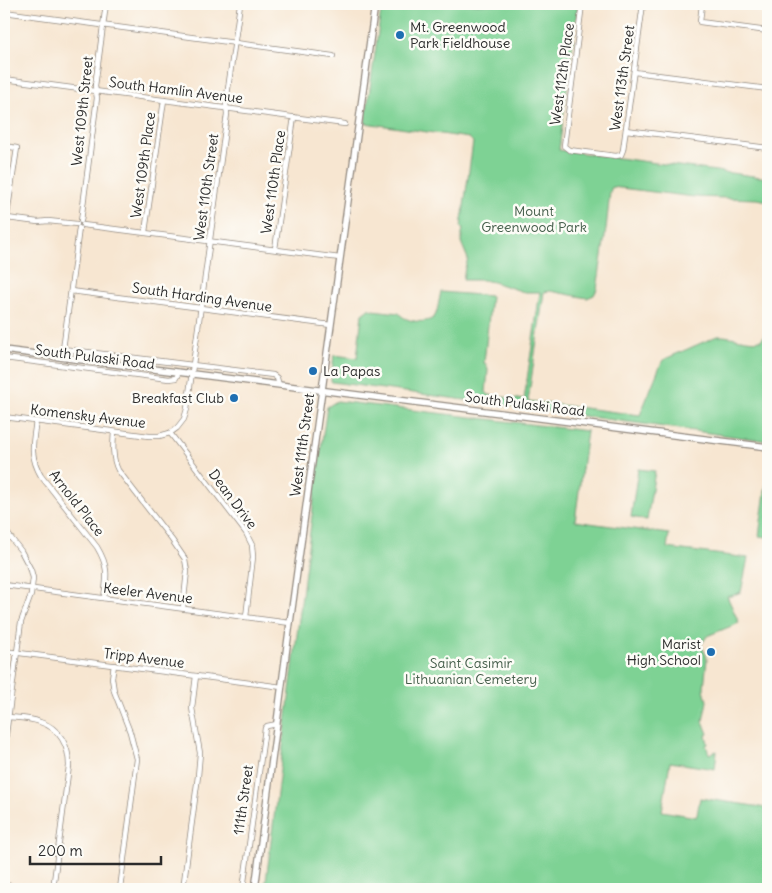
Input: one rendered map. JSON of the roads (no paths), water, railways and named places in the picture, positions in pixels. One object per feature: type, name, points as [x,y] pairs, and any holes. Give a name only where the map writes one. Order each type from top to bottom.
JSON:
[{"type":"main road","name":"West 111th Street","points":[[255,889],[375,4]]},
{"type":"main road","name":"South Pulaski Road","points":[[4,350],[768,447]]},
{"type":"street","name":"West 109th Street","points":[[62,357],[97,98],[95,86],[106,4]]},
{"type":"street","name":"West 110th Street","points":[[170,433],[184,419],[187,409],[240,4]]},
{"type":"street","name":"West 112th Place","points":[[582,4],[564,142],[565,147],[569,150],[621,155]]},
{"type":"street","name":"West 113th Street","points":[[621,155],[643,4]]},
{"type":"street","points":[[702,4],[700,22],[768,31]]},
{"type":"street","points":[[4,12],[333,56]]},
{"type":"street","points":[[634,72],[768,89]]},
{"type":"street","name":"South Hamlin Avenue","points":[[4,80],[345,124]]},
{"type":"street","name":"West 109th Place","points":[[145,232],[164,100]]},
{"type":"street","name":"West 110th Place","points":[[275,249],[294,117]]},
{"type":"street","points":[[626,130],[768,148]]},
{"type":"street","points":[[4,146],[17,148],[4,235]]},
{"type":"street","points":[[7,218],[145,232],[340,258]]},
{"type":"street","name":"South Harding Avenue","points":[[71,291],[331,325]]},
{"type":"street","name":"South Pulaski Road","points":[[63,348],[273,375],[277,378],[279,385]]},
{"type":"street","name":"South Pulaski Road","points":[[4,358],[169,380],[176,378],[179,372]]},
{"type":"street","name":"Komensky Avenue","points":[[4,417],[148,436],[170,433]]},
{"type":"street","name":"Arnold Place","points":[[36,421],[33,444],[33,456],[36,466],[41,476],[103,557],[107,575],[104,598]]},
{"type":"street","points":[[114,432],[113,452],[118,470],[185,559],[188,571],[183,608]]},
{"type":"street","name":"Dean Drive","points":[[170,433],[246,533],[252,546],[253,563],[246,617]]},
{"type":"street","points":[[4,529],[21,551],[33,578],[32,589],[21,622],[4,749]]},
{"type":"street","name":"Keeler Avenue","points":[[4,585],[290,623]]},
{"type":"street","name":"Tripp Avenue","points":[[4,651],[282,687]]},
{"type":"street","points":[[114,665],[112,684],[130,732],[137,759],[120,889]]},
{"type":"street","points":[[183,889],[200,753],[192,708],[196,676]]},
{"type":"street","points":[[8,717],[43,722],[59,734],[68,749],[69,766],[53,889]]},
{"type":"street","name":"111th Street","points":[[242,889],[265,728],[277,724]]},
{"type":"street","points":[[4,885],[34,889]]},
{"type":"place","name":"Mt. Greenwood Park Fieldhouse","points":[[400,35]]},
{"type":"place","name":"La Papas","points":[[313,371]]},
{"type":"place","name":"Breakfast Club","points":[[234,398]]},
{"type":"place","name":"Marist High School","points":[[711,652]]},
{"type":"park label","name":"Mount Greenwood Park","points":[[534,220]]},
{"type":"park label","name":"Saint Casimir Lithuanian Cemetery","points":[[471,672]]}]
